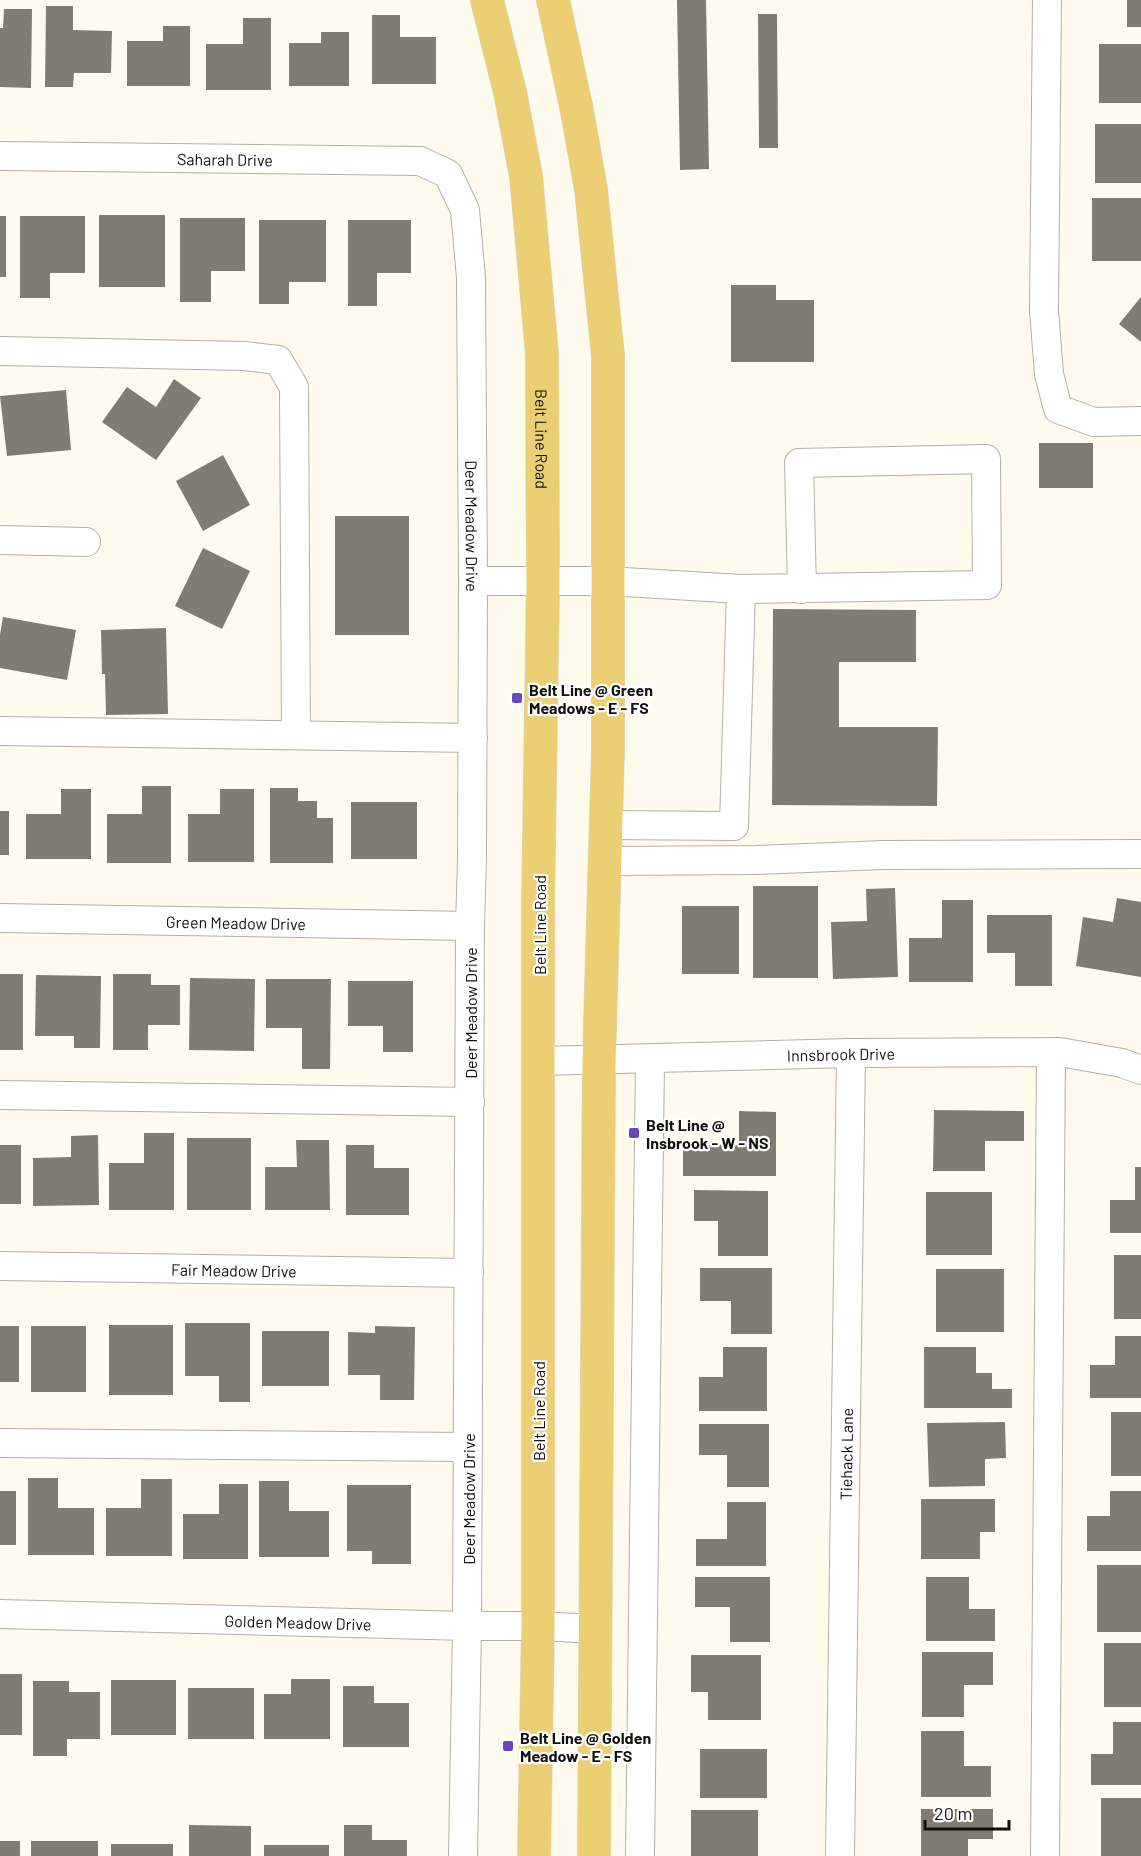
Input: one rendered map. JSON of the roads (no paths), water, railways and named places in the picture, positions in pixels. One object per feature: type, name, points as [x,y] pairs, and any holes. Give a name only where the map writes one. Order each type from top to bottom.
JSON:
[{"type":"main road","name":"Belt Line Road","points":[[487,0],[510,92],[526,176],[542,354],[543,582],[538,906],[538,1626],[534,1856]]},
{"type":"main road","points":[[553,0],[591,189],[608,356],[608,750],[599,1060],[594,1856]]},
{"type":"street","points":[[1047,0],[1044,311],[1049,374],[1058,409],[1094,422],[1141,421]]},
{"type":"street","name":"Saharah Drive","points":[[0,156],[420,161],[448,174]]},
{"type":"street","name":"Deer Meadow Drive","points":[[448,174],[465,210],[471,278],[473,582],[467,1626],[463,1856]]},
{"type":"street","points":[[0,351],[244,356],[278,360],[294,387],[296,735]]},
{"type":"street","points":[[473,582],[608,581],[741,589],[802,589],[987,585],[986,459],[799,463],[802,589]]},
{"type":"street","points":[[0,540],[86,542]]},
{"type":"street","points":[[606,825],[734,826],[741,589]]},
{"type":"street","points":[[0,731],[472,738]]},
{"type":"street","points":[[604,861],[756,860],[884,855],[1141,854]]},
{"type":"street","name":"Green Meadow Drive","points":[[0,918],[470,927]]},
{"type":"street","points":[[1046,1856],[1051,1052]]},
{"type":"street","name":"Innsbrook Drive","points":[[538,1062],[851,1053],[1060,1052],[1122,1063],[1141,1070]]},
{"type":"street","name":"Tiehack Lane","points":[[840,1856],[851,1053]]},
{"type":"street","points":[[640,1856],[650,1059]]},
{"type":"street","points":[[0,1095],[470,1102]]},
{"type":"street","name":"Fair Meadow Drive","points":[[0,1266],[469,1273]]},
{"type":"street","points":[[0,1443],[468,1447]]},
{"type":"street","name":"Golden Meadow Drive","points":[[0,1614],[596,1629]]},
{"type":"place","name":"Belt Line @ Green Meadows - E - FS","points":[[517,698]]},
{"type":"place","name":"Belt Line @ Insbrook - W - NS","points":[[634,1133]]},
{"type":"place","name":"Belt Line @ Golden Meadow - E - FS","points":[[508,1746]]}]
